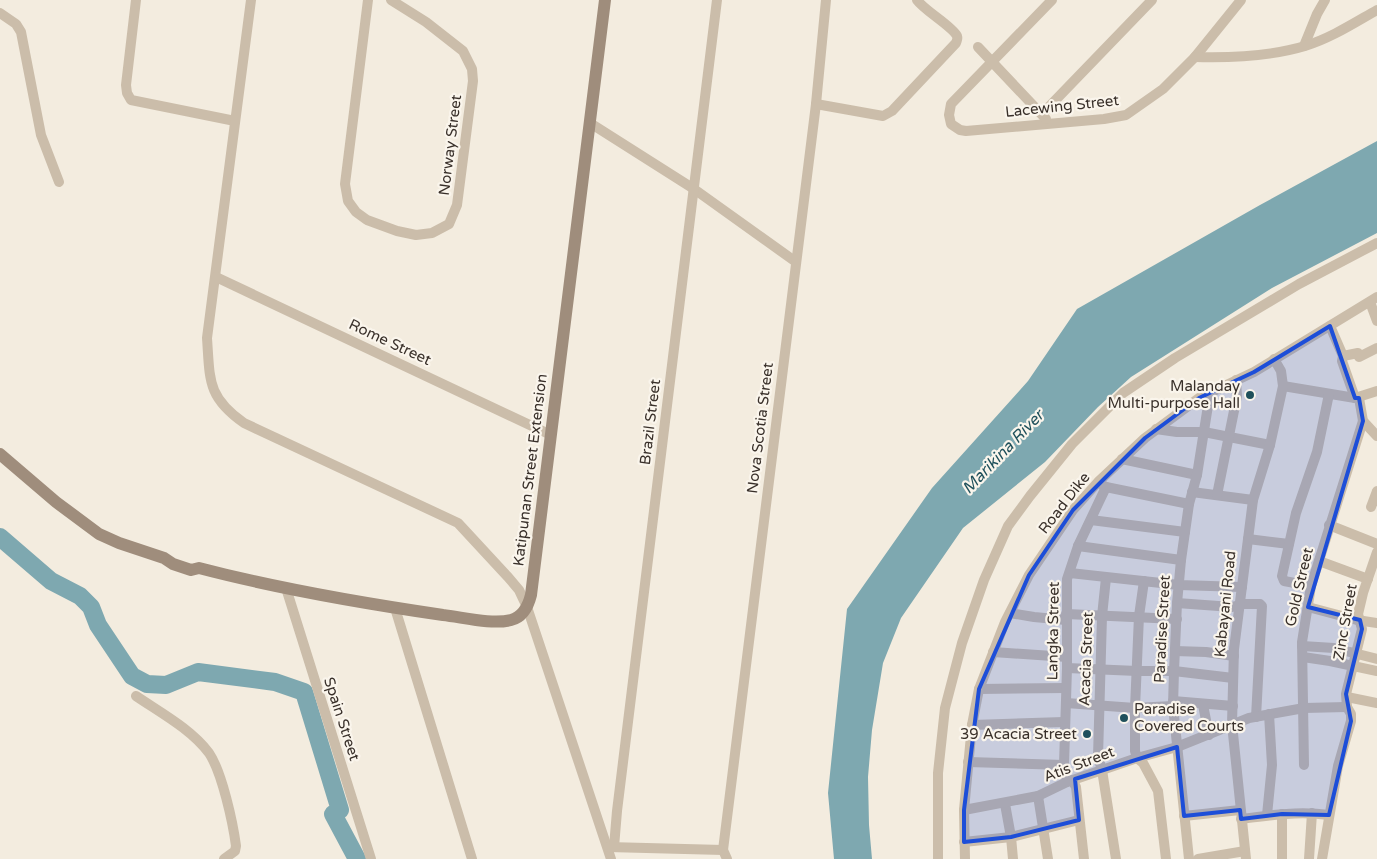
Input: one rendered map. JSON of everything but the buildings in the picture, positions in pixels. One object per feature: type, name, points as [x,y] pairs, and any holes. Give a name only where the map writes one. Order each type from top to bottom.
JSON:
[{"type":"street","points":[[136,0],[126,85],[127,93],[131,100],[235,121]]},
{"type":"street","points":[[251,0],[207,338],[212,386],[219,401],[230,414],[244,423],[458,523],[519,590],[527,607],[611,847],[611,859]]},
{"type":"street","name":"Norway Street","points":[[368,0],[345,184],[348,201],[356,212],[367,220],[397,231],[416,235],[432,233],[449,224],[457,206],[473,81],[472,69],[463,51],[426,22],[391,0]]},
{"type":"street","name":"Katipunan Street Extension","points":[[527,607],[531,595],[605,0]]},
{"type":"street","name":"Brazil Street","points":[[611,847],[617,811],[716,0]]},
{"type":"street","name":"Nova Scotia Street","points":[[725,855],[816,104],[826,0]]},
{"type":"street","points":[[816,104],[883,116],[892,111],[956,43],[957,39],[956,34],[951,29],[917,0]]},
{"type":"street","points":[[993,62],[1052,0]]},
{"type":"street","points":[[1042,114],[1152,0]]},
{"type":"street","name":"Lacewing Street","points":[[993,62],[951,104],[948,115],[951,124],[960,130],[1104,119],[1126,115],[1163,89],[1195,57],[1241,0]]},
{"type":"street","points":[[1304,46],[1325,0]]},
{"type":"street","points":[[1195,57],[1230,58],[1258,55],[1304,46],[1336,34],[1377,10]]},
{"type":"street","points":[[0,13],[16,24],[21,32],[41,135],[59,182]]},
{"type":"street","points":[[978,47],[1049,123]]},
{"type":"street","points":[[590,123],[694,189],[796,262]]},
{"type":"street","points":[[938,859],[938,773],[945,708],[962,643],[984,580],[1008,526],[1072,444],[1123,393],[1175,358],[1298,284],[1377,243]]},
{"type":"street","name":"Rome Street","points":[[216,277],[551,435]]},
{"type":"street","points":[[1374,299],[1377,321]]},
{"type":"street","name":"Road Dike","points":[[965,859],[964,810],[972,725],[979,689],[1010,613],[1029,575],[1073,510],[1102,485],[1122,459],[1156,429],[1199,398],[1274,359],[1374,299]]},
{"type":"street","points":[[1330,326],[1357,398],[1363,421],[1377,436]]},
{"type":"street","points":[[1342,356],[1358,353],[1360,357],[1377,348]]},
{"type":"street","name":"Kabayani Road","points":[[1245,855],[1232,724],[1234,656],[1253,500],[1270,445],[1283,386],[1281,371],[1274,359]]},
{"type":"street","points":[[1217,495],[1237,396],[1236,380]]},
{"type":"street","points":[[1283,386],[1357,398],[1377,392]]},
{"type":"street","name":"Paradise Street","points":[[1189,859],[1173,704],[1177,603],[1189,504],[1198,474],[1210,393]]},
{"type":"street","points":[[1311,586],[1282,578],[1296,513],[1317,452],[1329,394]]},
{"type":"street","name":"Gold Street","points":[[1304,765],[1302,646],[1311,586],[1363,421]]},
{"type":"street","points":[[1156,429],[1177,432],[1204,432],[1270,445]]},
{"type":"street","points":[[0,454],[56,502],[99,534],[191,570],[199,568],[286,588],[395,608],[502,622],[518,617],[524,613],[527,607]]},
{"type":"street","points":[[1122,459],[1198,474]]},
{"type":"street","points":[[1102,485],[1189,504]]},
{"type":"street","name":"Langka Street","points":[[1084,859],[1076,787],[1070,781],[1064,765],[1067,579],[1078,546],[1091,520],[1102,485]]},
{"type":"street","points":[[1371,507],[1377,491]]},
{"type":"street","points":[[1192,492],[1253,500]]},
{"type":"street","points":[[1091,520],[1185,532]]},
{"type":"street","points":[[1329,525],[1377,544]]},
{"type":"street","points":[[1248,539],[1289,544]]},
{"type":"street","points":[[1078,546],[1182,560]]},
{"type":"street","name":"Zinc Street","points":[[1322,859],[1338,766],[1351,721],[1346,690],[1362,629],[1358,614],[1377,552]]},
{"type":"street","points":[[1318,561],[1368,579]]},
{"type":"street","points":[[1070,573],[1179,585],[1242,587]]},
{"type":"street","name":"Acacia Street","points":[[1106,578],[1102,616],[1098,757],[1102,770],[1116,859]]},
{"type":"street","points":[[1144,581],[1139,616],[1135,708],[1137,758],[1143,763],[1158,791],[1166,859]]},
{"type":"street","name":"Spain Street","points":[[286,588],[371,859]]},
{"type":"street","points":[[1177,603],[1232,607],[1243,604],[1260,604],[1263,608],[1256,716]]},
{"type":"street","points":[[1308,606],[1377,623]]},
{"type":"street","points":[[395,608],[472,859]]},
{"type":"street","points":[[1010,613],[1034,618],[1139,616],[1177,619]]},
{"type":"street","points":[[1302,646],[1334,648],[1377,659]]},
{"type":"street","points":[[1175,651],[1234,656]]},
{"type":"street","points":[[993,652],[1067,657]]},
{"type":"street","points":[[1302,657],[1377,671]]},
{"type":"street","points":[[1067,668],[1174,671],[1233,678]]},
{"type":"street","points":[[979,689],[1066,688]]},
{"type":"street","points":[[136,696],[187,731],[209,754],[220,780],[236,846],[235,851],[224,859]]},
{"type":"street","name":"Atis Street","points":[[964,810],[1005,804],[1038,796],[1070,781],[1137,758],[1177,747],[1256,716],[1347,702],[1377,703]]},
{"type":"street","points":[[1066,703],[1135,708],[1173,704],[1232,706]]},
{"type":"street","points":[[1202,705],[1209,735]]},
{"type":"street","points":[[1267,816],[1272,765],[1270,714]]},
{"type":"street","points":[[972,725],[1064,722]]},
{"type":"street","points":[[968,762],[1064,765]]},
{"type":"street","points":[[1038,796],[1048,859]]},
{"type":"street","points":[[1005,804],[1013,859]]},
{"type":"street","points":[[1309,859],[1312,812]]},
{"type":"street","points":[[1184,816],[1267,816],[1312,812],[1329,815]]},
{"type":"street","points":[[1282,814],[1282,859]]},
{"type":"street","points":[[964,842],[1011,837],[1079,820]]},
{"type":"street","points":[[611,847],[725,855]]},
{"type":"street","points":[[1198,859],[1245,855]]},
{"type":"highlighted area","points":[[1330,326],[1355,398],[1359,398],[1363,421],[1308,607],[1360,620],[1362,629],[1346,694],[1351,721],[1329,815],[1282,814],[1241,819],[1240,810],[1184,816],[1177,747],[1075,779],[1079,820],[1011,837],[964,842],[964,810],[979,689],[1029,575],[1073,510],[1145,438],[1199,398],[1254,372]]},
{"type":"water","name":"Marikina River","points":[[1377,141],[1377,233],[1272,288],[1131,377],[1098,407],[1045,462],[963,528],[901,618],[883,663],[872,730],[868,777],[872,859],[834,859],[828,793],[847,609],[932,488],[1028,381],[1077,309]]},
{"type":"waterway","points":[[0,537],[51,581],[80,596],[91,607],[98,625],[132,676],[147,684],[166,685],[198,672],[275,682],[304,692],[340,810],[333,814],[357,859]]},
{"type":"place","name":"Malanday Multi-purpose Hall","points":[[1250,395]]},
{"type":"place","name":"Paradise Covered Courts","points":[[1124,718]]},
{"type":"place","name":"39 Acacia Street","points":[[1087,734]]}]
